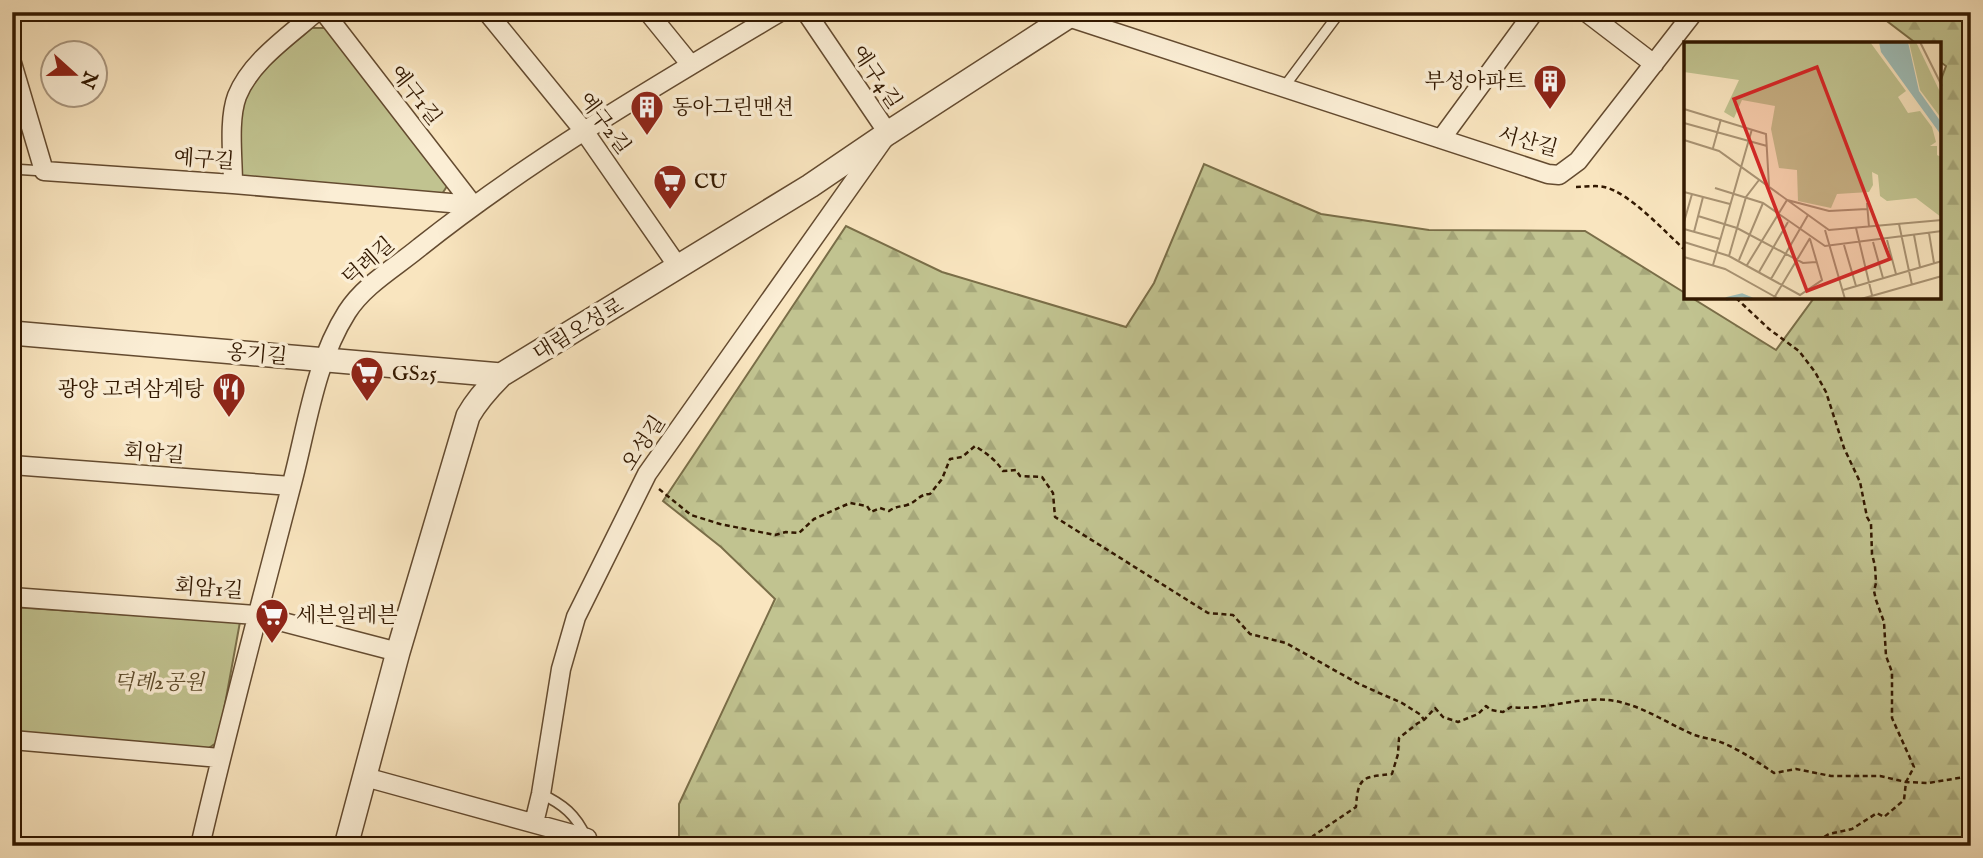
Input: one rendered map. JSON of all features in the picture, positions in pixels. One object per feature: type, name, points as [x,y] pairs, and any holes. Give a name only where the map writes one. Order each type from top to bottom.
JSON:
[{"type":"street","points":[[233,184],[233,119],[237,97],[246,80],[263,60],[316,12]]},
{"type":"street","name":"예구1길","points":[[324,12],[473,205]]},
{"type":"street","name":"예구2길","points":[[487,12],[584,131],[679,268]]},
{"type":"street","points":[[648,12],[691,65]]},
{"type":"street","name":"덕례길","points":[[200,846],[256,615],[323,360],[347,312],[363,293],[473,205],[584,131],[780,12]]},
{"type":"street","name":"예구4길","points":[[806,12],[888,133]]},
{"type":"street","points":[[1441,139],[1534,12]]},
{"type":"street","points":[[1586,12],[1654,64]]},
{"type":"street","name":"서산길","points":[[1072,15],[1441,139],[1548,174],[1559,175],[1578,161],[1694,12]]},
{"type":"street","name":"대림오성로","points":[[346,846],[398,652],[468,416],[475,404],[501,375],[810,186],[1072,15]]},
{"type":"street","points":[[12,63],[44,171]]},
{"type":"street","name":"오성길","points":[[534,823],[561,669],[576,617],[647,474],[888,133]]},
{"type":"street","name":"예구길","points":[[44,171],[473,205]]},
{"type":"street","name":"옹기길","points":[[12,333],[501,375]]},
{"type":"street","name":"회암길","points":[[12,465],[291,486]]},
{"type":"street","name":"회암1길","points":[[12,597],[256,615],[398,652]]},
{"type":"street","points":[[12,740],[220,758]]},
{"type":"street","points":[[365,777],[534,823],[588,842]]},
{"type":"lane","points":[[1284,87],[1340,12]]},
{"type":"lane","points":[[12,169],[44,171]]},
{"type":"lane","points":[[541,794],[570,811],[581,825],[588,842]]},
{"type":"path","points":[[1576,187],[1603,187],[1615,192],[1639,207],[1684,250]]},
{"type":"path","points":[[1737,299],[1769,329],[1799,351],[1826,392],[1844,448],[1860,482],[1871,524],[1875,600],[1884,622],[1886,656],[1892,672],[1892,718],[1914,766],[1906,782],[1904,800],[1884,817],[1877,813],[1853,829],[1829,834],[1809,846]]},
{"type":"path","points":[[659,489],[691,514],[720,524],[775,535],[799,533],[814,519],[850,503],[867,506],[872,512],[880,508],[890,511],[898,505],[909,505],[923,494],[930,494],[942,480],[950,459],[962,457],[975,446],[995,460],[1003,471],[1016,470],[1020,476],[1042,477],[1053,493],[1055,517],[1185,599],[1208,613],[1233,615],[1250,634],[1286,643],[1359,684],[1402,703],[1421,715],[1424,720]]},
{"type":"path","points":[[1316,846],[1314,836],[1356,807],[1357,793],[1362,781],[1367,777],[1392,774],[1399,738],[1424,720],[1435,708],[1443,717],[1458,722],[1478,714],[1486,706],[1491,710],[1503,712],[1511,706],[1521,708],[1583,699],[1608,700],[1647,710],[1659,719],[1696,736],[1722,742],[1774,773],[1796,769],[1830,776],[1880,776],[1906,782],[1928,783],[1971,776]]},
{"type":"green space","points":[[1875,12],[1971,12],[1971,846],[679,846],[679,804],[775,599],[721,547],[663,501],[846,226],[942,272],[1126,327],[1154,283],[1204,164],[1321,214],[1429,230],[1585,231],[1684,292],[1684,299],[1694,299],[1776,350],[1813,299],[1941,299],[1941,80],[1946,66],[1941,62],[1941,42],[1914,42]]},
{"type":"green space","points":[[312,28],[326,28],[449,183],[442,194],[237,181],[239,118],[244,97],[259,75]]},
{"type":"green space","name":"덕례2공원","points":[[12,607],[240,622],[216,743],[206,750],[12,732]]},
{"type":"place","name":"부성아파트","points":[[1550,111]]},
{"type":"place","name":"동아그린맨션","points":[[647,137]]},
{"type":"place","name":"CU","points":[[670,211]]},
{"type":"place","name":"GS25","points":[[367,403]]},
{"type":"place","name":"광양 고려삼계탕","points":[[229,419]]},
{"type":"place","name":"세븐일레븐","points":[[272,645]]}]
